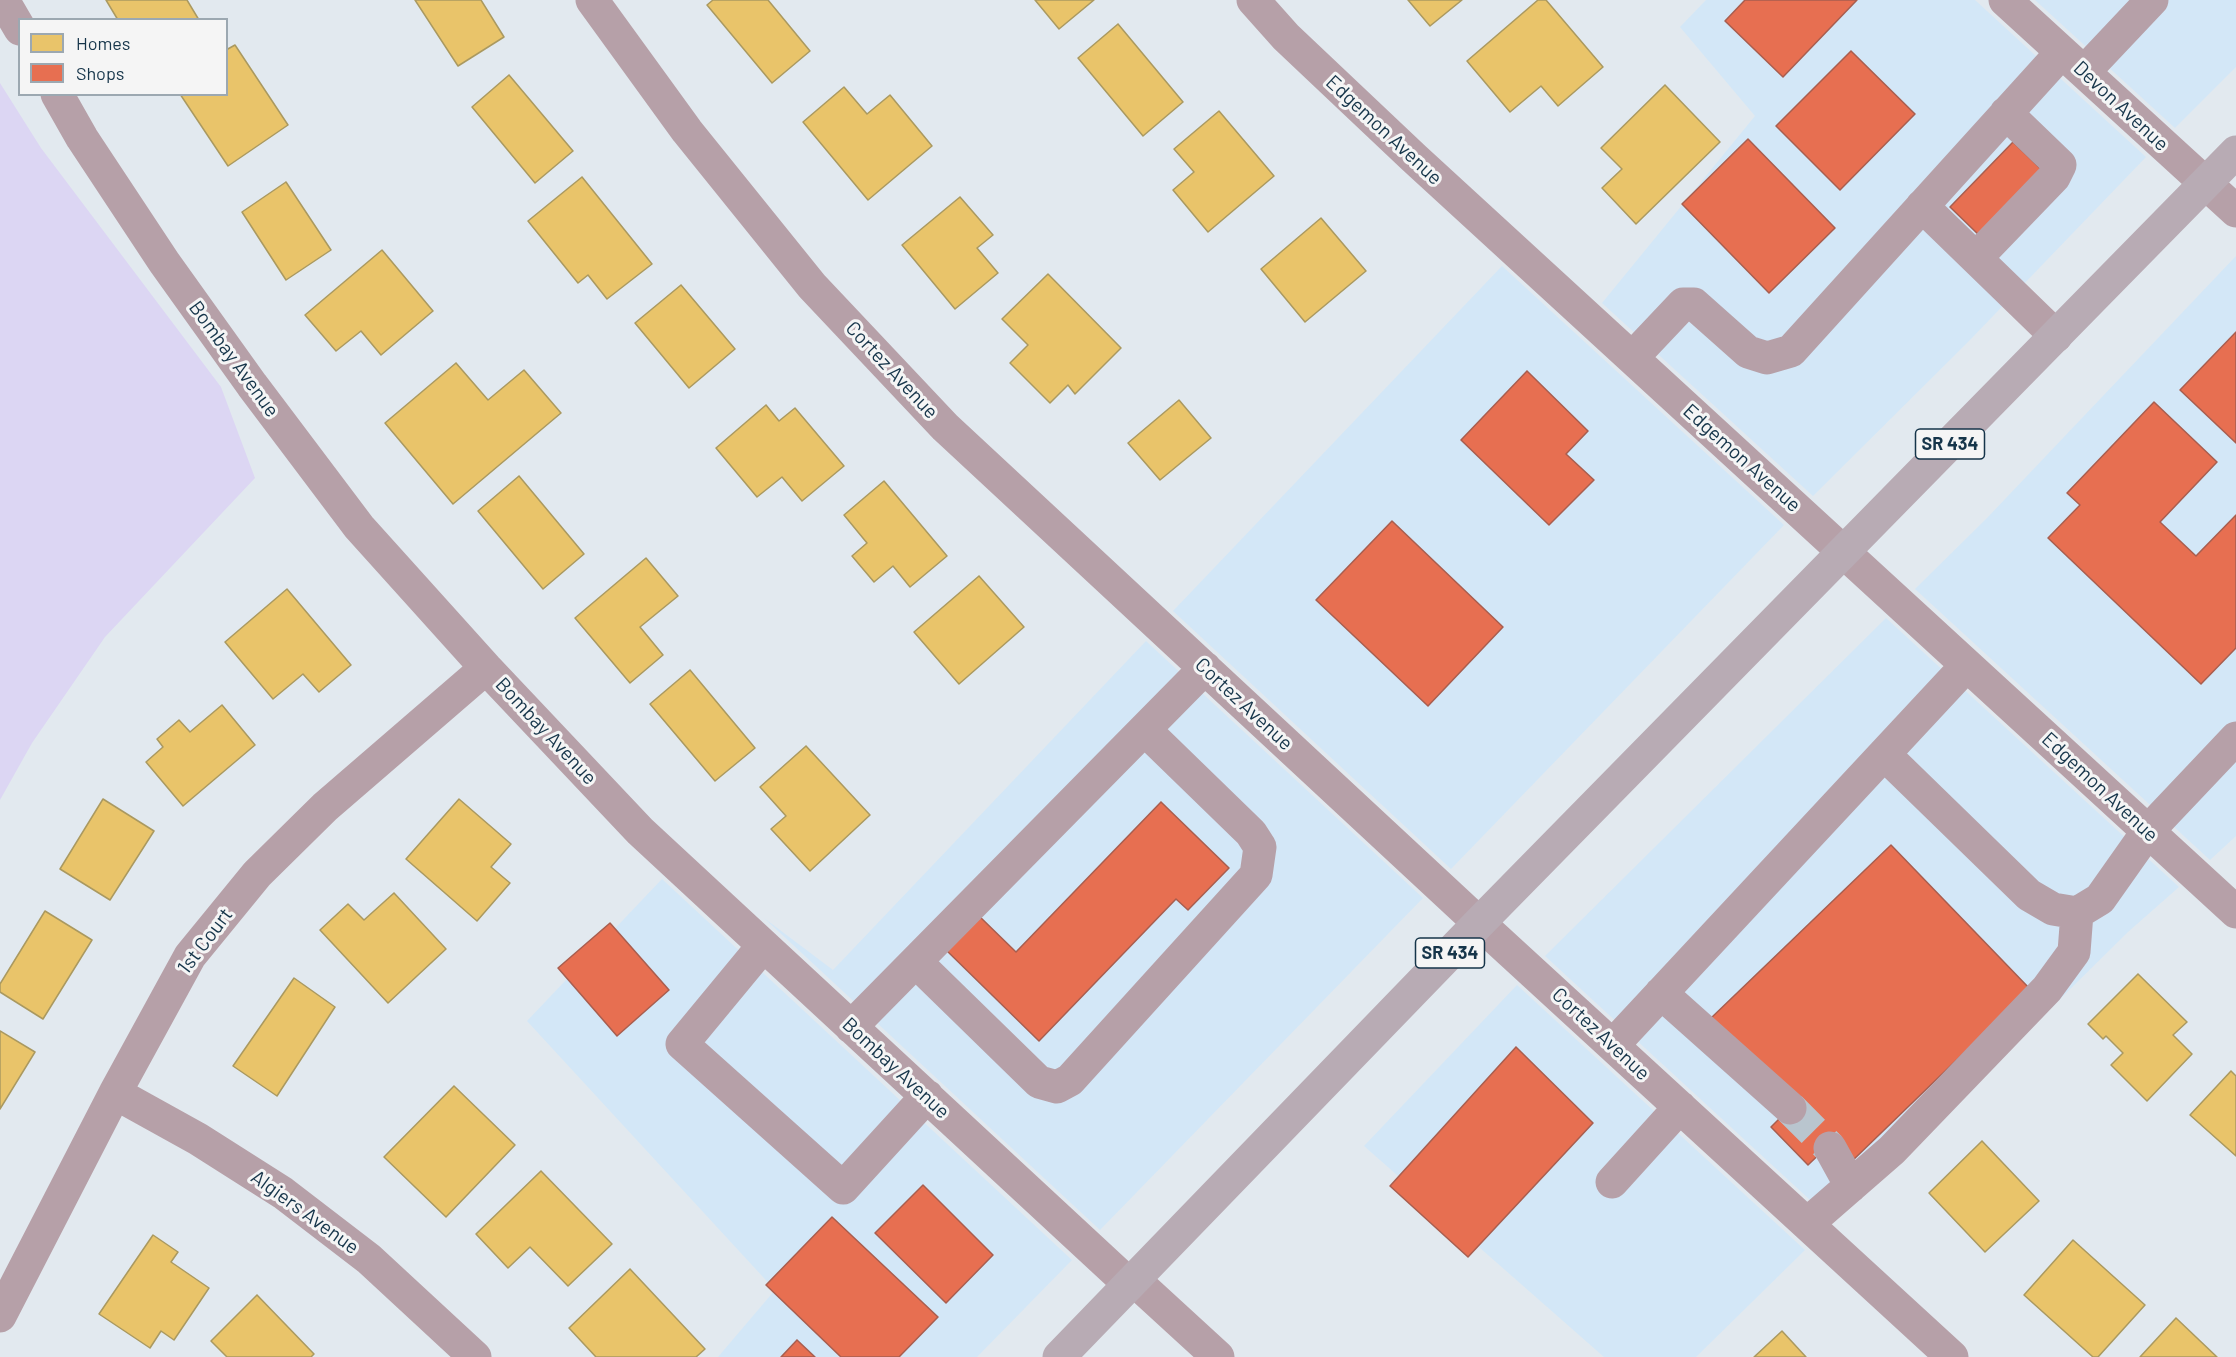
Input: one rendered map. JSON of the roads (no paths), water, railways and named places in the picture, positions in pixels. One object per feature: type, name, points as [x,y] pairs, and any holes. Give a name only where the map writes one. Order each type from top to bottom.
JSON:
[{"type":"main road","name":"SR 434","points":[[1059,1357],[1479,922],[2236,152]]},
{"type":"street","points":[[3,0],[18,25]]},
{"type":"street","name":"Cortez Avenue","points":[[592,0],[687,131],[812,286],[945,427],[1952,1357]]},
{"type":"street","name":"Edgemon Avenue","points":[[1253,0],[1286,38],[1414,158],[2236,912]]},
{"type":"street","name":"Devon Avenue","points":[[2005,0],[2236,212]]},
{"type":"street","points":[[1632,358],[1683,304],[1694,304],[1749,352],[1767,358],[1791,351],[2006,113],[2152,0]]},
{"type":"street","name":"Bombay Avenue","points":[[58,96],[82,138],[164,262],[252,385],[359,527],[486,668],[640,831],[851,1027],[1218,1357]]},
{"type":"street","points":[[1976,258],[2054,177],[2060,165],[2006,113]]},
{"type":"street","points":[[1922,206],[2056,336]]},
{"type":"street","points":[[1613,1045],[1967,665]]},
{"type":"street","name":"1st Court","points":[[0,1316],[115,1093],[190,956],[257,874],[325,807],[486,668]]},
{"type":"street","points":[[851,1027],[1205,668]]},
{"type":"street","points":[[916,962],[1039,1082],[1057,1087],[1070,1080],[1256,875],[1260,848],[1251,832],[1145,730]]},
{"type":"street","points":[[1884,754],[2029,895],[2053,909],[2077,913],[2100,899],[2148,831],[2236,738]]},
{"type":"street","points":[[1808,1224],[1892,1150],[2047,989],[2074,952],[2077,913]]},
{"type":"street","points":[[763,946],[682,1044],[843,1188],[927,1096]]},
{"type":"street","points":[[1662,993],[1790,1108]]},
{"type":"street","name":"Algiers Avenue","points":[[115,1093],[198,1139],[283,1194],[369,1259],[475,1357]]},
{"type":"street","points":[[1612,1182],[1680,1107]]},
{"type":"street","points":[[1830,1148],[1851,1186]]},
{"type":"tunnel","points":[[1790,1108],[1830,1148]]}]
